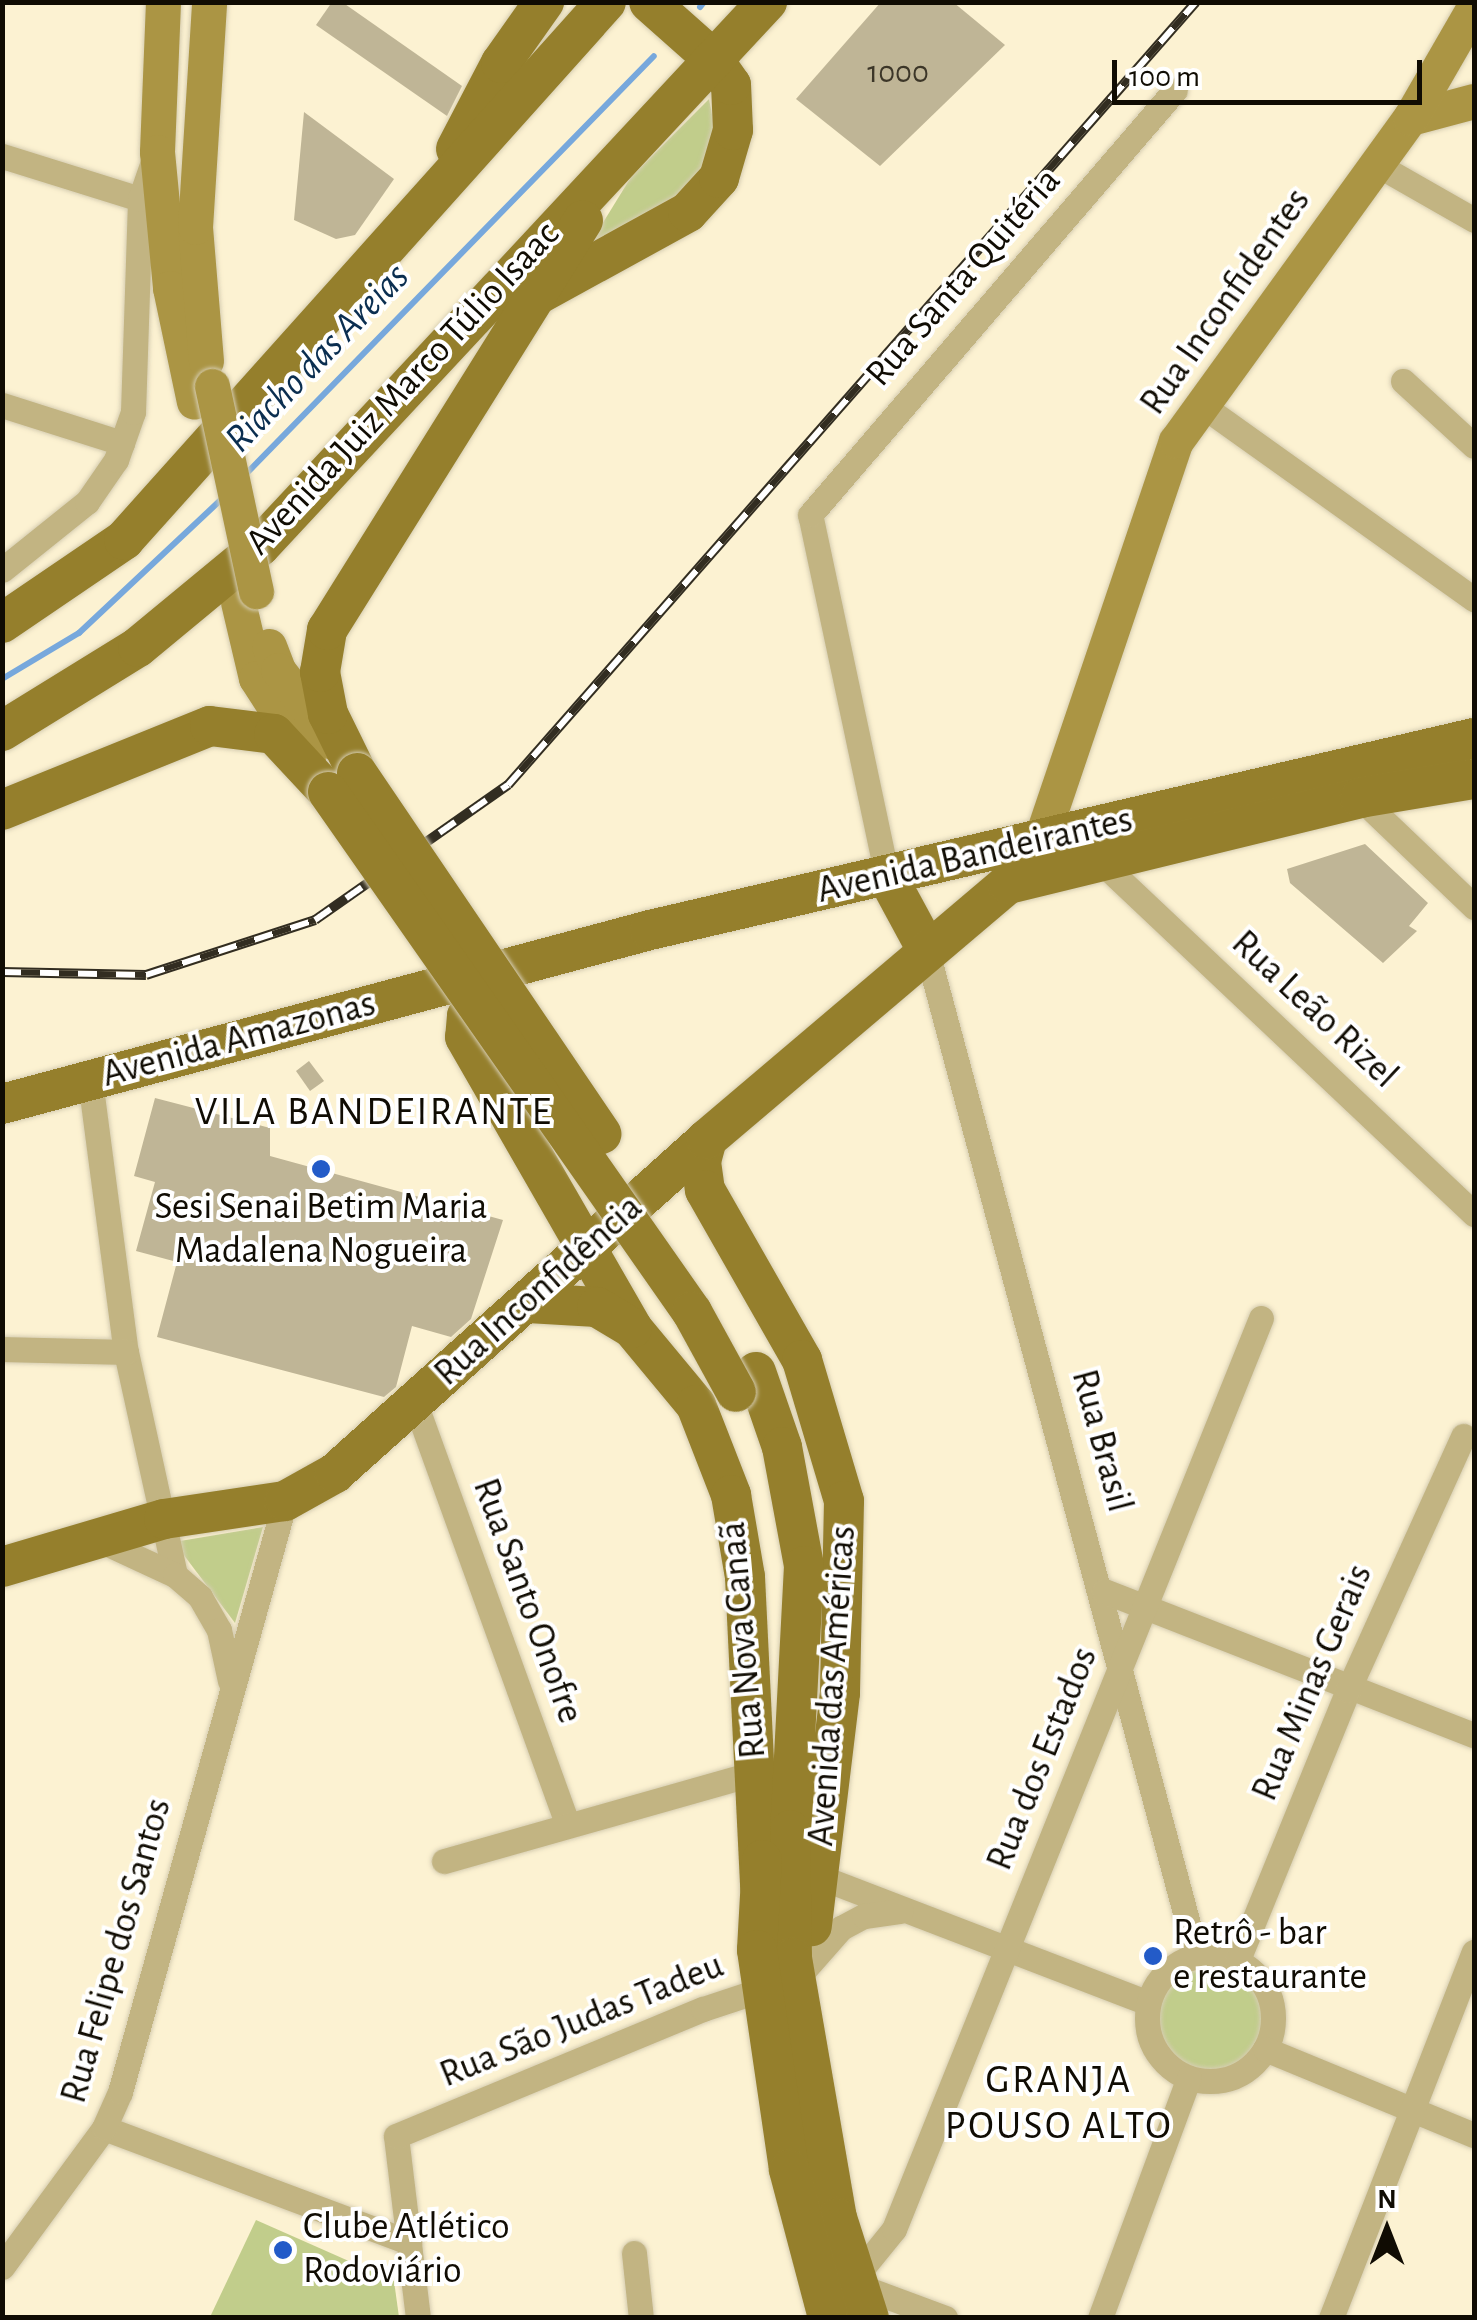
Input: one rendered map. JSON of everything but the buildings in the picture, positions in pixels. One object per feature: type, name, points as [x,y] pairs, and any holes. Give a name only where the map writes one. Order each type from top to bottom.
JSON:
[{"type":"main road","points":[[163,2],[157,152],[170,288],[203,394],[247,597],[256,678],[338,776],[692,1312],[746,1382]]},
{"type":"main road","points":[[203,394],[196,227],[209,2]]},
{"type":"main road","points":[[418,216],[501,63],[544,2]]},
{"type":"main road","points":[[3,622],[124,540],[606,2]]},
{"type":"main road","points":[[539,294],[688,212],[720,178],[734,130],[732,85],[704,50],[649,2]]},
{"type":"main road","name":"Avenida Juiz Marco Túlio Isaac","points":[[2,731],[138,647],[260,546],[627,149],[704,50],[766,2]]},
{"type":"main road","name":"Rua Inconfidentes","points":[[1040,842],[1176,442],[1410,118],[1474,7]]},
{"type":"main road","points":[[1410,118],[1474,102]]},
{"type":"main road","points":[[338,776],[320,672],[327,630],[627,149]]},
{"type":"main road","points":[[2,810],[210,726],[274,734],[338,776]]},
{"type":"main road","name":"Avenida Bandeirantes","points":[[475,976],[1474,738]]},
{"type":"main road","name":"Avenida Bandeirantes","points":[[1008,884],[1360,798],[1474,779]]},
{"type":"main road","points":[[887,876],[926,948]]},
{"type":"main road","name":"Rua Inconfidência","points":[[2,1567],[164,1519],[285,1501],[335,1472],[707,1139],[926,948],[1008,884]]},
{"type":"main road","name":"Rua Nova Canaã","points":[[534,960],[467,1016],[465,1037],[590,1247],[632,1328],[696,1406],[731,1494],[745,1577],[760,1886]]},
{"type":"main road","name":"Avenida Amazonas","points":[[2,1104],[475,976]]},
{"type":"main road","name":"Avenida das Américas","points":[[707,1139],[700,1162],[706,1190],[802,1360],[844,1501],[841,1674],[820,1877],[812,1930],[784,1975]]},
{"type":"main road","points":[[528,1303],[598,1307],[632,1328]]},
{"type":"main road","name":"Avenida das Américas","points":[[746,1382],[777,1552],[760,1886],[828,2160],[838,2218],[861,2293]]},
{"type":"main road","name":"Avenida das Américas","points":[[746,1382],[782,1447],[804,1566],[784,1975],[789,2170],[828,2318]]},
{"type":"main road","points":[[789,2170],[828,2160]]},
{"type":"street","name":"Rua Santa Quitéria","points":[[887,876],[810,515],[1175,90]]},
{"type":"street","points":[[2,570],[87,502],[122,443],[138,354],[140,199],[157,152]]},
{"type":"street","points":[[2,156],[140,199]]},
{"type":"street","points":[[1376,164],[1474,220]]},
{"type":"street","points":[[1404,381],[1474,446]]},
{"type":"street","points":[[2,405],[122,443]]},
{"type":"street","points":[[1203,406],[1474,599]]},
{"type":"street","points":[[1360,798],[1474,907]]},
{"type":"street","name":"Rua Leão Rizel","points":[[1101,862],[1474,1214]]},
{"type":"street","name":"Rua Brasil","points":[[926,948],[1104,1591],[1197,1957]]},
{"type":"street","points":[[90,1080],[126,1352],[174,1575]]},
{"type":"street","name":"Rua dos Estados","points":[[861,2293],[894,2229],[1261,1318]]},
{"type":"street","points":[[2,1349],[126,1352]]},
{"type":"street","name":"Rua Santo Onofre","points":[[415,1403],[568,1825]]},
{"type":"street","name":"Rua Minas Gerais","points":[[1237,1962],[1348,1690],[1463,1436]]},
{"type":"street","name":"Rua Felipe dos Santos","points":[[2,2267],[104,2128],[285,1501]]},
{"type":"street","name":"Rua Felipe dos Santos","points":[[94,1538],[174,1575],[200,1598],[220,1630],[232,1686]]},
{"type":"street","points":[[1104,1591],[1348,1690],[1474,1735]]},
{"type":"street","points":[[444,1861],[754,1772]]},
{"type":"street","points":[[820,1877],[900,1912],[1148,2003]]},
{"type":"street","points":[[784,1975],[841,1928],[864,1916],[900,1912]]},
{"type":"street","points":[[1330,2318],[1474,1952]]},
{"type":"street","points":[[1197,1957],[1237,1962],[1266,1990],[1272,2010],[1265,2049],[1232,2077],[1190,2078],[1172,2070],[1150,2040],[1148,2003],[1166,1973],[1197,1957]]},
{"type":"street","name":"Rua São Judas Tadeu","points":[[409,2242],[396,2136],[784,1975]]},
{"type":"street","points":[[1265,2049],[1474,2135]]},
{"type":"street","points":[[1100,2318],[1190,2078]]},
{"type":"street","points":[[104,2128],[409,2242],[418,2318]]},
{"type":"street","points":[[838,2218],[869,2230],[894,2229]]},
{"type":"street","points":[[634,2253],[642,2318]]},
{"type":"street","points":[[861,2293],[945,2318]]},
{"type":"green space","points":[[709,99],[718,146],[693,194],[585,252],[631,177]]},
{"type":"green space","points":[[263,1527],[235,1623],[174,1542]]},
{"type":"green space","points":[[1211,1964],[1232,1968],[1250,1980],[1262,1998],[1266,2019],[1262,2040],[1250,2058],[1232,2070],[1211,2074],[1190,2070],[1172,2058],[1160,2040],[1156,2019],[1160,1998],[1172,1980],[1190,1968]]},
{"type":"green space","name":"Clube Atlético Rodoviário","points":[[256,2220],[394,2281],[399,2317],[210,2317]]},
{"type":"waterway","name":"Riacho das Areias","points":[[700,7],[704,2]]},
{"type":"waterway","name":"Riacho das Areias","points":[[243,477],[654,56]]},
{"type":"waterway","name":"Riacho das Areias","points":[[2,679],[79,633],[224,497]]},
{"type":"railway","points":[[2,972],[146,975],[315,920],[508,785],[1196,2]]},
{"type":"place","name":"Sesi Senai Betim Maria Madalena Nogueira","points":[[321,1169]]},
{"type":"place","name":"Retrô - bar e restaurante","points":[[1153,1956]]},
{"type":"place","name":"Clube Atlético Rodoviário","points":[[283,2250]]},
{"type":"district","name":"VILA BANDEIRANTE","points":[[374,1112]]},
{"type":"district","name":"GRANJA POUSO ALTO","points":[[1059,2103]]}]
